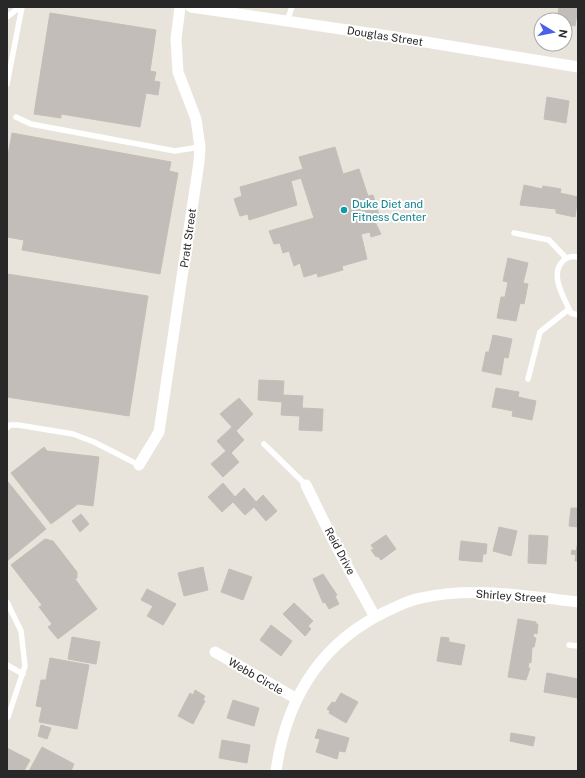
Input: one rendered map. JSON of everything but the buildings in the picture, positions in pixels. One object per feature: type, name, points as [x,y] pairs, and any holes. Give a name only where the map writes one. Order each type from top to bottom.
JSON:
[{"type":"street","name":"Pratt Street","points":[[139,465],[159,432],[200,148],[196,119],[178,72],[176,39],[180,7]]},
{"type":"street","name":"Douglas Street","points":[[191,7],[578,67]]},
{"type":"street","name":"Reid Drive","points":[[306,485],[334,542],[375,617]]},
{"type":"street","name":"Shirley Street","points":[[276,771],[285,724],[306,682],[329,652],[356,629],[375,617],[420,598],[448,594],[491,592],[578,602]]},
{"type":"street","name":"Webb Circle","points":[[215,652],[297,700]]},
{"type":"lane","points":[[7,17],[21,7]]},
{"type":"lane","points":[[7,84],[21,7]]},
{"type":"lane","points":[[287,21],[292,7]]},
{"type":"lane","points":[[16,117],[31,124],[175,151],[200,148]]},
{"type":"lane","points":[[514,233],[549,240],[566,258]]},
{"type":"lane","points":[[578,257],[566,258],[558,266],[557,272],[561,289],[571,314],[578,315]]},
{"type":"lane","points":[[528,379],[540,332],[569,309]]},
{"type":"lane","points":[[7,428],[18,425],[73,434],[94,442],[139,465]]},
{"type":"lane","points":[[264,444],[306,485]]},
{"type":"lane","points":[[7,602],[21,631],[25,666],[8,717]]},
{"type":"lane","points":[[569,644],[578,646]]},
{"type":"lane","points":[[7,665],[23,674]]},
{"type":"place","name":"Duke Diet and Fitness Center","points":[[344,210]]}]
